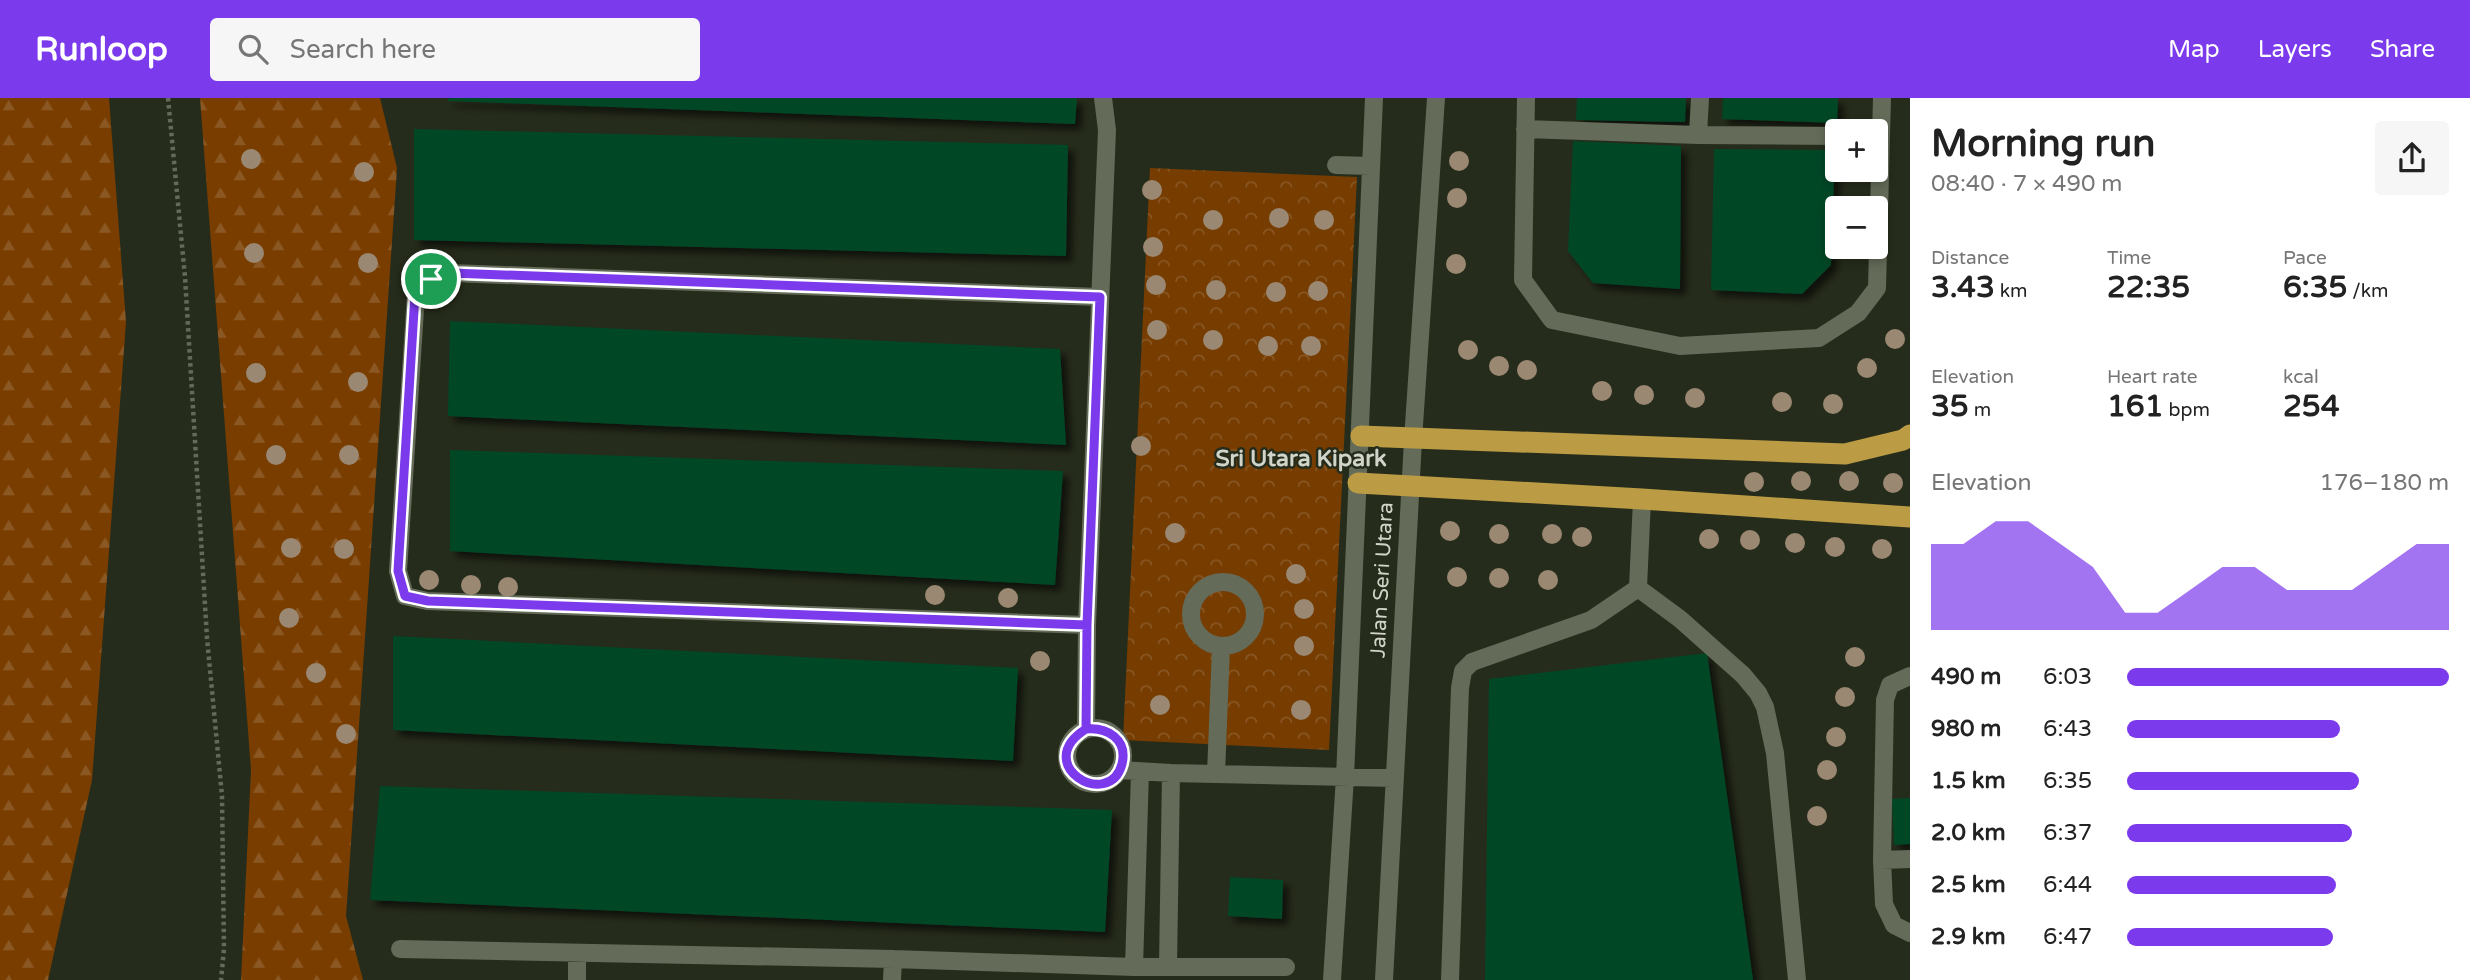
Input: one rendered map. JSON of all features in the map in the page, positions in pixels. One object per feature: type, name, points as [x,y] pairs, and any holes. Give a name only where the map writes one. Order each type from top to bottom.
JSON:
[{"type":"highway","points":[[1361,436],[1845,454],[1903,440],[1910,435]]},
{"type":"highway","points":[[1358,483],[1910,517]]},
{"type":"street","points":[[1086,729],[1087,625],[1107,130],[1103,98]]},
{"type":"street","name":"Jalan Seri Utara","points":[[1332,980],[1345,777],[1374,98]]},
{"type":"street","name":"Jalan Seri Utara","points":[[1384,980],[1410,487],[1436,98]]},
{"type":"street","points":[[1526,98],[1523,280],[1552,320],[1681,346],[1819,338],[1858,313],[1877,288],[1878,182]]},
{"type":"street","points":[[1698,135],[1700,98]]},
{"type":"street","points":[[1880,119],[1882,98]]},
{"type":"street","points":[[1525,129],[1825,136]]},
{"type":"street","points":[[1336,165],[1371,166]]},
{"type":"street","points":[[1087,625],[428,601],[405,596],[398,571],[415,294],[431,279],[451,273],[1100,297]]},
{"type":"street","points":[[1638,588],[1643,499]]},
{"type":"street","points":[[1450,980],[1460,688],[1463,671],[1472,662],[1591,620],[1638,588]]},
{"type":"street","points":[[1638,588],[1681,619],[1743,674],[1765,707],[1775,753],[1797,980]]},
{"type":"street","points":[[1216,774],[1221,647]]},
{"type":"street","points":[[1910,676],[1891,685],[1885,700],[1882,860],[1884,904],[1894,925],[1910,933]]},
{"type":"street","points":[[1099,728],[1112,733],[1121,744],[1123,757],[1120,770],[1110,780],[1097,785],[1084,782],[1073,774],[1067,762],[1067,748],[1074,737],[1086,729],[1099,728]]},
{"type":"street","points":[[1120,770],[1395,778]]},
{"type":"street","points":[[1134,967],[1140,772]]},
{"type":"street","points":[[1168,966],[1171,773]]},
{"type":"street","points":[[1882,860],[1910,859]]},
{"type":"street","points":[[400,949],[892,958],[1134,967],[1286,967]]},
{"type":"street","points":[[577,953],[577,980]]},
{"type":"street","points":[[892,958],[892,980]]},
{"type":"path","points":[[168,98],[185,277],[206,638],[222,796],[224,949],[221,980]]},
{"type":"green space","points":[[0,98],[109,98],[126,322],[92,780],[48,980],[0,980]]},
{"type":"green space","points":[[200,98],[380,98],[397,168],[346,916],[363,980],[241,980],[251,770]]},
{"type":"green space","points":[[1150,168],[1357,177],[1329,750],[1123,740]]},
{"type":"building","points":[[448,98],[1077,98],[1075,124],[448,101]]},
{"type":"building","points":[[1577,98],[1686,98],[1685,122],[1576,120]]},
{"type":"building","points":[[1723,98],[1838,98],[1837,119],[1825,119],[1825,123],[1722,119]]},
{"type":"building","points":[[414,129],[1068,145],[1066,256],[414,240]]},
{"type":"building","points":[[1573,141],[1681,146],[1680,289],[1593,283],[1568,251]]},
{"type":"building","points":[[1714,149],[1825,150],[1825,182],[1834,182],[1833,196],[1825,196],[1825,259],[1831,259],[1831,265],[1802,294],[1711,290]]},
{"type":"building","points":[[450,321],[1060,349],[1066,445],[448,416]]},
{"type":"building","points":[[450,450],[1063,471],[1055,585],[450,551]]},
{"type":"building","points":[[393,636],[1018,668],[1013,761],[393,730]]},
{"type":"building","points":[[1707,653],[1753,980],[1485,980],[1489,679]]},
{"type":"building","points":[[380,786],[1112,810],[1105,932],[370,900]]},
{"type":"building","points":[[1910,798],[1910,844],[1894,845],[1892,799]]},
{"type":"building","points":[[1230,877],[1283,880],[1282,919],[1228,916]]},
{"type":"district","name":"Sri Utara Kipark","points":[[1301,459]]},
{"type":"route","points":[[431,279],[415,294],[398,571],[405,596],[428,601],[1087,625],[1086,729],[1099,728],[1112,733],[1121,744],[1123,757],[1120,770],[1110,780],[1097,785],[1084,782],[1073,774],[1067,762],[1067,748],[1074,737],[1086,729],[1087,625],[1100,297],[451,273],[431,279]]}]
